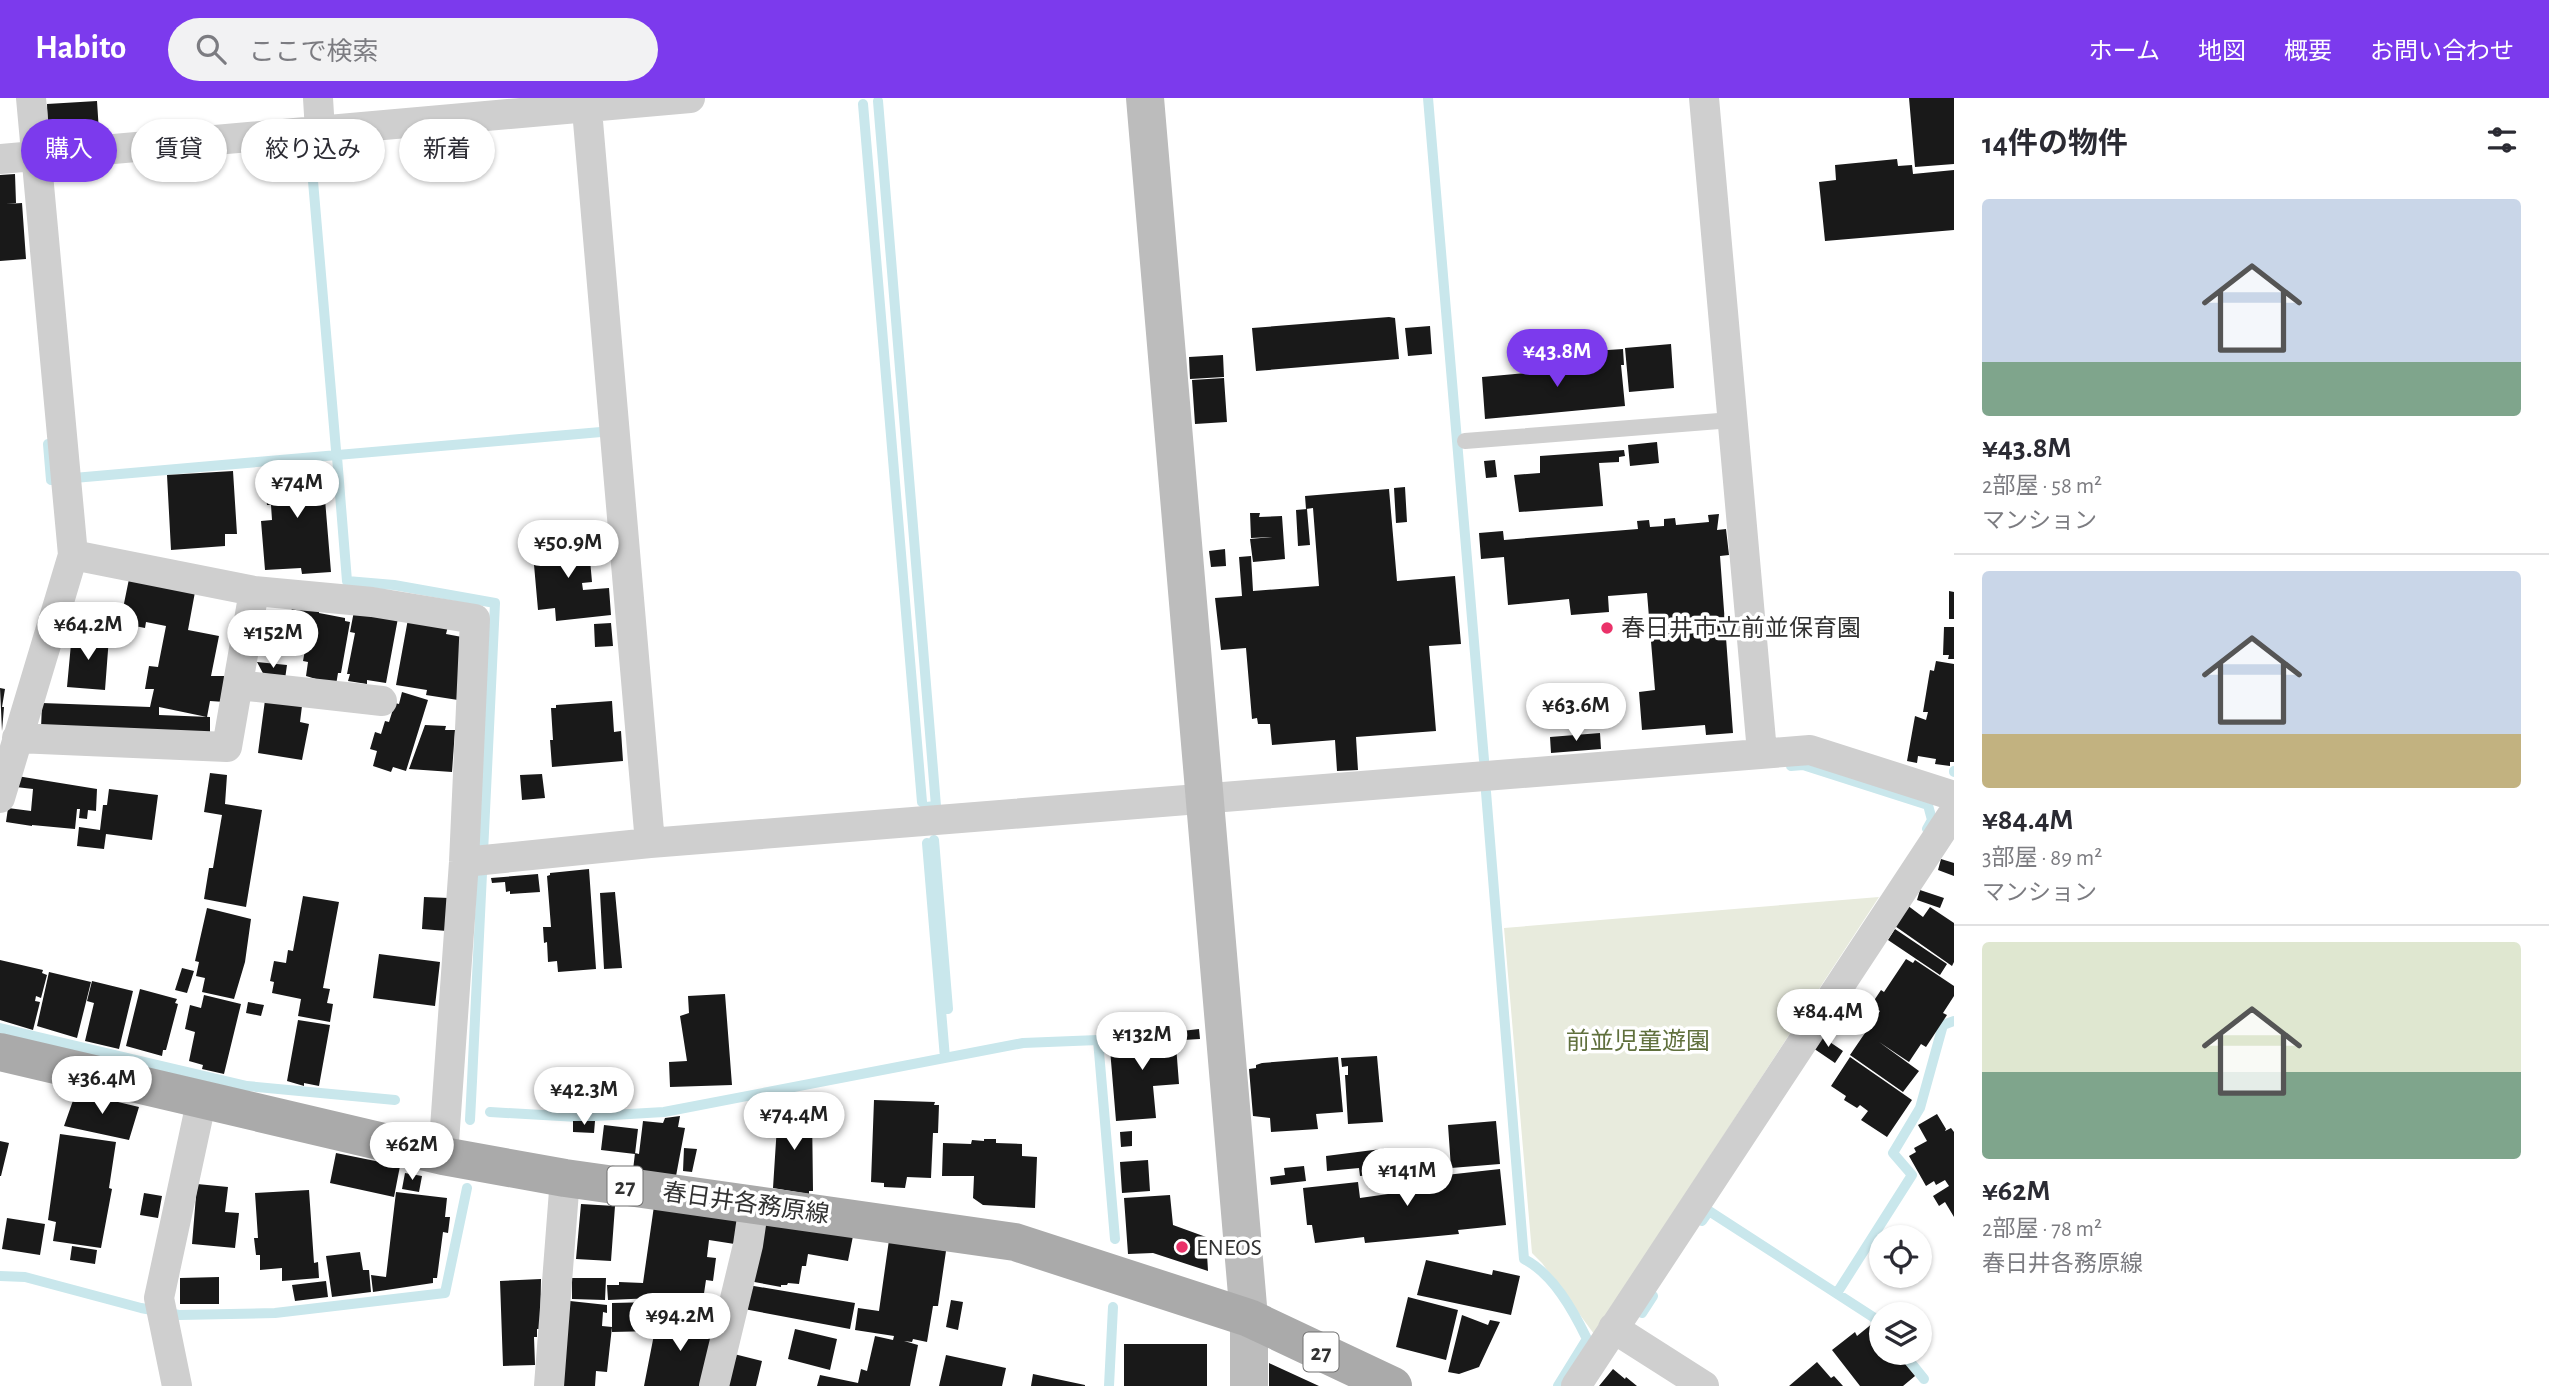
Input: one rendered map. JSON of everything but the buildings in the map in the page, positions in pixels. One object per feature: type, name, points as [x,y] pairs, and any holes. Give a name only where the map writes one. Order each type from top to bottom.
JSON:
[{"type":"main road","name":"春日井各務原線","points":[[0,1052],[443,1156],[565,1178],[1015,1242],[1249,1318],[1393,1386]]},
{"type":"street","points":[[31,98],[33,119]]},
{"type":"street","points":[[317,98],[319,119]]},
{"type":"street","points":[[385,124],[587,102],[690,98]]},
{"type":"street","points":[[1145,98],[1249,1318],[1249,1386]]},
{"type":"street","points":[[1704,98],[1762,752]]},
{"type":"street","points":[[587,102],[650,843]]},
{"type":"street","points":[[117,149],[241,138]]},
{"type":"street","points":[[0,159],[21,157]]},
{"type":"street","points":[[0,798],[73,555],[38,182]]},
{"type":"street","points":[[73,555],[254,591],[372,602],[475,619],[464,862],[443,1156]]},
{"type":"street","points":[[17,738],[227,747],[254,591]]},
{"type":"street","points":[[239,685],[382,701]]},
{"type":"street","points":[[464,862],[650,843],[1762,752],[1810,750],[1954,796]]},
{"type":"street","points":[[1576,1386],[1954,812]]},
{"type":"street","points":[[177,1386],[159,1298],[202,1098]]},
{"type":"street","points":[[549,1386],[565,1178]]},
{"type":"street","points":[[714,1386],[748,1245],[754,1204]]},
{"type":"street","points":[[1613,1328],[1704,1386]]},
{"type":"lane","points":[[1465,441],[1732,420]]},
{"type":"green space","name":"前並児童遊園","points":[[1879,897],[1594,1334],[1532,1253],[1504,928]]},
{"type":"waterway","points":[[1428,98],[1484,760]]},
{"type":"waterway","points":[[878,101],[936,806],[926,807]]},
{"type":"waterway","points":[[863,104],[922,802]]},
{"type":"waterway","points":[[313,182],[336,450]]},
{"type":"waterway","points":[[48,444],[51,480],[601,432]]},
{"type":"waterway","points":[[337,457],[347,581],[394,585],[495,603],[470,1120]]},
{"type":"waterway","points":[[1791,766],[1803,765],[1928,805],[1932,820],[1927,829]]},
{"type":"waterway","points":[[1486,792],[1524,1259],[1553,1283],[1569,1305],[1587,1339],[1558,1386]]},
{"type":"waterway","points":[[934,840],[948,1009]]},
{"type":"waterway","points":[[927,843],[945,1058]]},
{"type":"waterway","points":[[1837,1293],[1912,1175],[1893,1153],[1920,1108],[1943,1025],[1954,1021]]},
{"type":"waterway","points":[[0,1028],[247,1086],[395,1100]]},
{"type":"waterway","points":[[490,1112],[578,1117],[664,1112],[1023,1043],[1098,1040],[1115,1239]]},
{"type":"waterway","points":[[0,1276],[25,1277],[141,1308],[179,1315],[275,1313],[445,1293],[467,1188]]},
{"type":"waterway","points":[[1702,1221],[1709,1211],[1869,1314]]},
{"type":"waterway","points":[[1642,1313],[1653,1296]]},
{"type":"waterway","points":[[1109,1386],[1113,1307]]},
{"type":"waterway","points":[[1913,1365],[1924,1379]]},
{"type":"place","name":"春日井市立前並保育園","points":[[1607,628]]},
{"type":"place","name":"ENEOS","points":[[1182,1247]]}]
